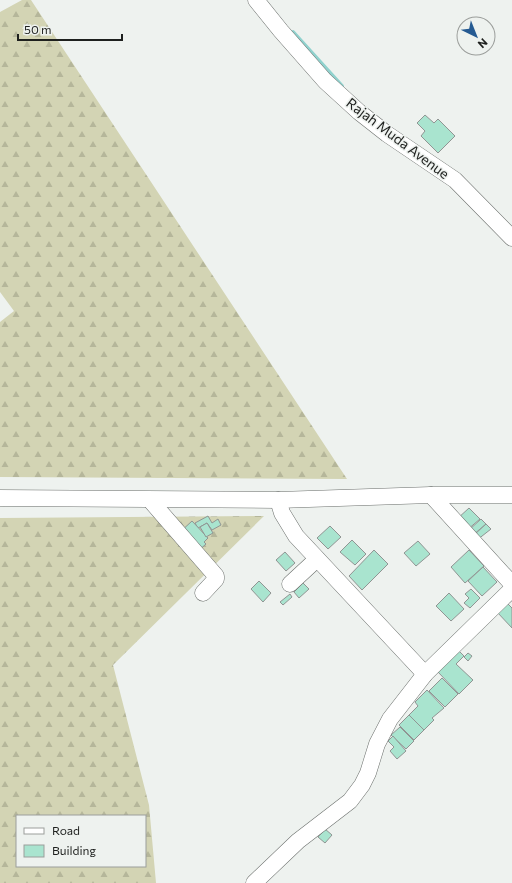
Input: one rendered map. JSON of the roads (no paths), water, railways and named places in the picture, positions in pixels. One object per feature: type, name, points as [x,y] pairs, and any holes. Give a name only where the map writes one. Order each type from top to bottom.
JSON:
[{"type":"street","name":"Rajah Muda Avenue","points":[[256,0],[281,32],[325,81],[387,134],[455,180],[512,238]]},
{"type":"street","points":[[431,495],[512,584]]},
{"type":"street","points":[[0,498],[278,500],[431,495],[512,495]]},
{"type":"street","points":[[150,500],[216,576],[216,579],[203,593]]},
{"type":"street","points":[[278,500],[287,524],[296,536],[425,674]]},
{"type":"street","points":[[290,584],[317,559]]},
{"type":"street","points":[[254,883],[298,841],[350,801],[365,779],[377,744],[390,719],[425,674],[512,588]]},
{"type":"waterway","points":[[293,32],[342,86]]}]
